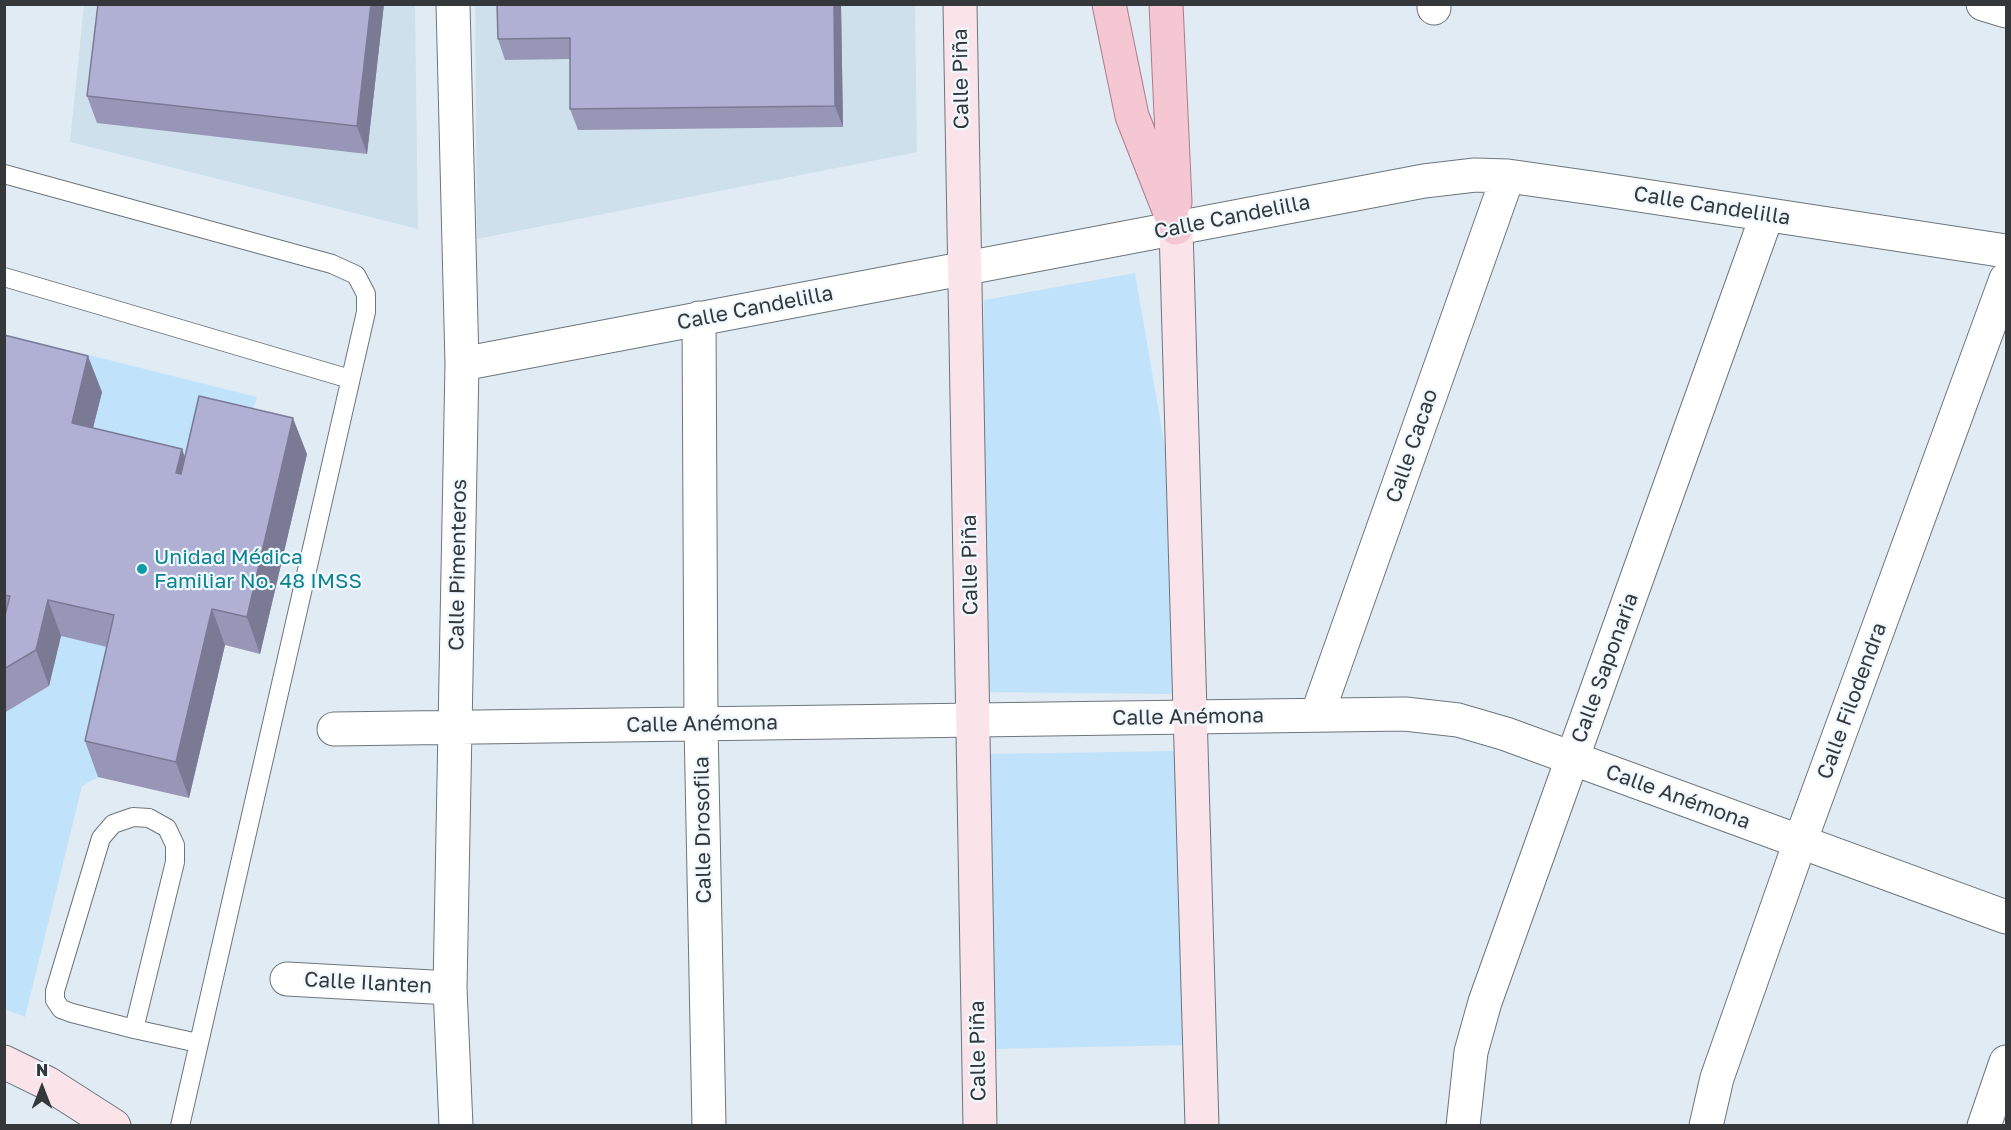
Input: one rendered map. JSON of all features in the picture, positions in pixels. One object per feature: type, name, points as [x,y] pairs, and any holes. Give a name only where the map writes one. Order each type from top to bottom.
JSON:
[{"type":"main road","name":"Calle Piña","points":[[960,4],[980,1125]]},
{"type":"main road","points":[[1109,4],[1132,116],[1176,228]]},
{"type":"main road","points":[[1166,4],[1176,228],[1202,1125]]},
{"type":"main road","points":[[4,1062],[46,1083],[114,1125]]},
{"type":"street","name":"Calle Pimenteros","points":[[453,4],[462,364],[450,988],[456,1125]]},
{"type":"street","points":[[1983,4],[2007,11]]},
{"type":"street","name":"Calle Candelilla","points":[[462,364],[1424,181],[1475,175],[1508,176],[2007,251]]},
{"type":"street","name":"Calle Cacao","points":[[1317,715],[1508,176]]},
{"type":"street","name":"Calle Saponaria","points":[[1463,1125],[1463,1108],[1471,1052],[1485,1002],[1767,215]]},
{"type":"street","name":"Calle Filodendra","points":[[1706,1125],[1717,1078],[1800,842],[2007,279]]},
{"type":"street","name":"Calle Drosofila","points":[[699,318],[701,724],[709,1125]]},
{"type":"street","name":"Calle Anémona","points":[[334,729],[1405,714],[1458,720],[1506,734],[2007,917]]},
{"type":"street","name":"Calle Ilanten","points":[[287,979],[450,988]]},
{"type":"street","points":[[1984,1125],[2007,1062]]},
{"type":"lane","points":[[4,174],[332,264],[356,274],[366,294],[366,312],[180,1125]]},
{"type":"lane","points":[[4,277],[350,379]]},
{"type":"lane","points":[[134,1029],[175,862],[175,845],[167,828],[148,818],[133,817],[113,824],[101,838],[55,991],[55,1000],[61,1009],[72,1013],[134,1029],[198,1042]]},
{"type":"shaded area","points":[[84,5],[415,5],[418,229],[70,142]]},
{"type":"shaded area","points":[[475,5],[915,5],[917,152],[477,239]]},
{"type":"shaded area","points":[[1135,273],[1171,483],[1172,694],[979,692],[984,300]]},
{"type":"shaded area","points":[[5,334],[257,397],[244,440],[194,510],[85,459],[5,368]]},
{"type":"shaded area","points":[[61,636],[127,651],[98,777],[82,786],[25,1017],[5,1009],[4,713],[49,686]]},
{"type":"shaded area","points":[[1178,751],[1184,1045],[992,1049],[986,754]]},
{"type":"building","points":[[98,4],[371,4],[357,126],[87,96]]},
{"type":"building","points":[[497,4],[834,4],[835,106],[570,109],[570,38],[498,39]]},
{"type":"building","name":"Unidad Médica Familiar No. 48 IMSS","points":[[4,335],[88,356],[72,423],[182,449],[176,473],[181,474],[199,396],[293,418],[247,617],[212,609],[176,762],[85,741],[114,615],[48,600],[36,650],[4,669],[4,619],[10,596],[4,595]]},
{"type":"place","name":"Unidad Médica Familiar No. 48 IMSS","points":[[142,569]]}]
